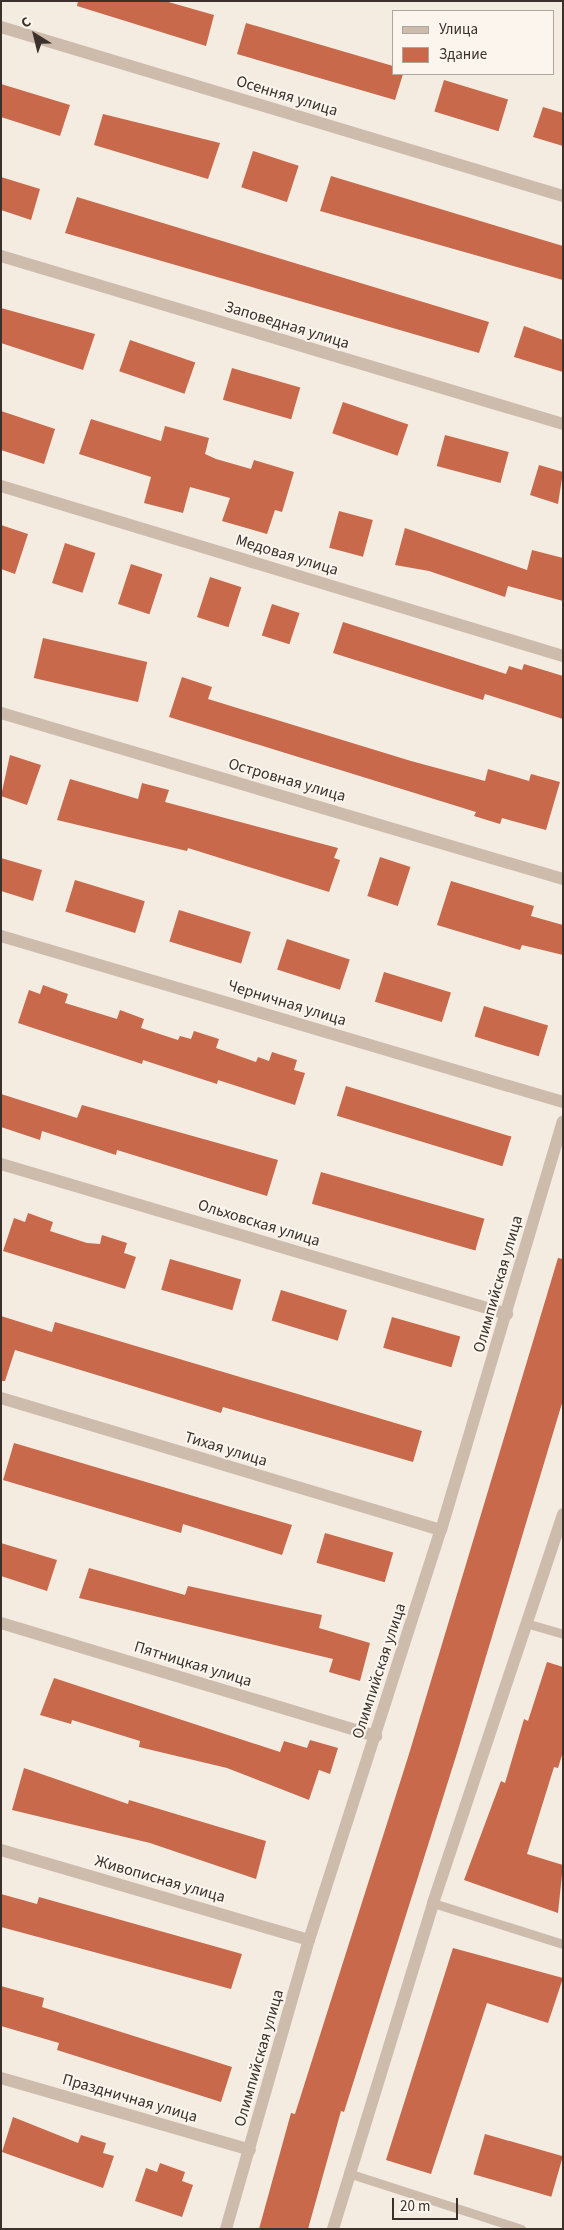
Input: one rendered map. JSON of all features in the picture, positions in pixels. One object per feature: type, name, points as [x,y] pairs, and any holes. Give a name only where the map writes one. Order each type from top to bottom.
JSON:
[{"type":"street","name":"Осенняя улица","points":[[1,27],[563,196]]},
{"type":"street","name":"Заповедная улица","points":[[1,256],[563,424]]},
{"type":"street","name":"Медовая улица","points":[[1,486],[563,656]]},
{"type":"street","name":"Островная улица","points":[[1,713],[563,879]]},
{"type":"street","name":"Черничная улица","points":[[1,936],[563,1102]]},
{"type":"street","name":"Олимпийская улица","points":[[226,2229],[309,1940],[441,1530],[563,1122]]},
{"type":"street","name":"Ольховская улица","points":[[1,1164],[507,1314]]},
{"type":"street","name":"Тихая улица","points":[[1,1398],[441,1530]]},
{"type":"street","points":[[333,2229],[348,2173],[433,1903],[529,1624],[563,1514]]},
{"type":"street","name":"Пятницкая улица","points":[[1,1623],[376,1736]]},
{"type":"street","name":"Живописная улица","points":[[1,1850],[309,1940]]},
{"type":"street","name":"Праздничная улица","points":[[1,2078],[250,2150]]},
{"type":"lane","points":[[529,1624],[563,1634]]},
{"type":"lane","points":[[433,1903],[563,1944]]},
{"type":"lane","points":[[348,2173],[521,2229]]},
{"type":"building","points":[[78,1],[165,1],[214,15],[206,46],[77,6]]},
{"type":"building","points":[[246,23],[392,66],[392,75],[403,75],[395,100],[237,54]]},
{"type":"building","points":[[444,80],[508,100],[498,131],[434,112]]},
{"type":"building","points":[[1,84],[70,105],[60,136],[1,117]]},
{"type":"building","points":[[543,107],[563,113],[563,146],[533,137]]},
{"type":"building","points":[[103,114],[220,143],[208,179],[94,145]]},
{"type":"building","points":[[253,151],[299,166],[287,202],[241,187]]},
{"type":"building","points":[[331,176],[563,246],[563,280],[320,211]]},
{"type":"building","points":[[1,177],[40,189],[31,220],[1,210]]},
{"type":"building","points":[[77,197],[489,322],[479,353],[65,233]]},
{"type":"building","points":[[1,308],[95,334],[83,370],[1,343]]},
{"type":"building","points":[[524,326],[563,340],[563,372],[514,357]]},
{"type":"building","points":[[130,340],[195,362],[184,394],[119,371]]},
{"type":"building","points":[[232,368],[300,388],[291,419],[223,400]]},
{"type":"building","points":[[343,402],[408,424],[397,456],[332,433]]},
{"type":"building","points":[[1,411],[55,429],[44,464],[1,450]]},
{"type":"building","points":[[91,419],[161,441],[165,426],[209,438],[205,454],[216,459],[251,469],[254,460],[294,472],[282,512],[275,510],[267,534],[222,521],[230,498],[190,487],[183,513],[144,503],[151,477],[79,454]]},
{"type":"building","points":[[445,435],[509,452],[500,483],[437,466]]},
{"type":"building","points":[[539,465],[563,472],[558,504],[530,495]]},
{"type":"building","points":[[339,511],[373,520],[363,557],[329,548]]},
{"type":"building","points":[[1,525],[28,534],[15,574],[1,569]]},
{"type":"building","points":[[405,528],[527,570],[532,550],[563,558],[563,601],[508,586],[505,597],[429,571],[395,565]]},
{"type":"building","points":[[65,543],[95,553],[82,593],[52,583]]},
{"type":"building","points":[[131,564],[162,574],[149,614],[118,604]]},
{"type":"building","points":[[210,577],[241,587],[228,627],[197,617]]},
{"type":"building","points":[[272,604],[300,613],[289,644],[262,635]]},
{"type":"building","points":[[343,622],[506,674],[509,666],[522,670],[524,664],[563,676],[563,719],[485,694],[483,700],[333,653]]},
{"type":"building","points":[[43,638],[147,662],[138,702],[34,678]]},
{"type":"building","points":[[182,677],[212,687],[208,699],[411,761],[485,781],[488,769],[529,781],[531,774],[560,782],[546,830],[502,818],[500,824],[474,816],[476,812],[169,717]]},
{"type":"building","points":[[10,755],[41,765],[27,805],[1,796]]},
{"type":"building","points":[[70,779],[138,799],[142,783],[169,790],[165,802],[338,848],[334,858],[340,860],[329,892],[188,848],[187,851],[57,820]]},
{"type":"building","points":[[380,857],[410,867],[398,906],[367,896]]},
{"type":"building","points":[[1,858],[42,870],[33,901],[1,891]]},
{"type":"building","points":[[75,880],[145,901],[135,933],[65,912]]},
{"type":"building","points":[[451,881],[534,906],[531,916],[563,925],[563,955],[522,945],[520,950],[437,925]]},
{"type":"building","points":[[179,910],[251,932],[241,963],[169,942]]},
{"type":"building","points":[[287,939],[350,959],[340,990],[277,969]]},
{"type":"building","points":[[384,972],[451,992],[442,1022],[375,1002]]},
{"type":"building","points":[[43,985],[68,994],[65,1003],[117,1019],[120,1010],[144,1019],[141,1028],[178,1040],[180,1036],[191,1039],[194,1031],[219,1039],[216,1048],[256,1062],[258,1057],[269,1061],[272,1052],[297,1060],[294,1070],[305,1073],[295,1105],[218,1080],[217,1084],[143,1060],[142,1064],[18,1023],[29,990],[40,994]]},
{"type":"building","points":[[484,1006],[548,1026],[539,1056],[475,1037]]},
{"type":"building","points":[[346,1086],[511,1137],[502,1166],[337,1116]]},
{"type":"building","points":[[1,1094],[77,1118],[82,1105],[278,1160],[267,1196],[117,1150],[116,1155],[42,1131],[40,1140],[1,1127]]},
{"type":"building","points":[[321,1172],[484,1219],[475,1251],[312,1204]]},
{"type":"building","points":[[28,1213],[53,1222],[50,1231],[87,1243],[100,1244],[102,1235],[127,1243],[124,1253],[136,1257],[125,1289],[3,1251],[14,1218],[25,1222]]},
{"type":"building","points":[[558,1258],[563,1259],[563,1400],[457,1753],[344,2112],[341,2111],[308,2229],[259,2229],[291,2113],[295,2114],[409,1754]]},
{"type":"building","points":[[170,1259],[241,1279],[232,1310],[161,1290]]},
{"type":"building","points":[[281,1290],[347,1310],[338,1341],[272,1321]]},
{"type":"building","points":[[1,1316],[52,1332],[55,1322],[422,1431],[413,1462],[223,1407],[221,1413],[15,1350],[5,1381],[1,1381]]},
{"type":"building","points":[[392,1317],[460,1337],[451,1367],[383,1348]]},
{"type":"building","points":[[14,1443],[292,1525],[282,1555],[183,1524],[181,1533],[3,1480]]},
{"type":"building","points":[[325,1533],[393,1553],[385,1582],[316,1563]]},
{"type":"building","points":[[1,1543],[57,1560],[47,1591],[1,1576]]},
{"type":"building","points":[[89,1568],[185,1595],[188,1586],[322,1615],[319,1628],[370,1643],[360,1681],[329,1672],[333,1659],[79,1598]]},
{"type":"building","points":[[547,1662],[563,1667],[563,1752],[558,1768],[554,1767],[527,1854],[563,1865],[558,1913],[464,1880],[501,1781],[505,1783],[524,1719],[528,1721]]},
{"type":"building","points":[[54,1678],[280,1752],[284,1741],[307,1748],[310,1740],[338,1748],[330,1774],[319,1770],[309,1800],[227,1768],[139,1747],[140,1741],[72,1720],[71,1724],[40,1715]]},
{"type":"building","points":[[24,1768],[128,1804],[129,1800],[266,1841],[256,1879],[150,1843],[12,1810]]},
{"type":"building","points":[[1,1894],[37,1904],[39,1897],[242,1954],[231,1989],[1,1927]]},
{"type":"building","points":[[453,1948],[563,1978],[548,2023],[487,2003],[431,2174],[386,2160]]},
{"type":"building","points":[[1,1986],[44,1998],[42,2007],[232,2067],[221,2102],[57,2050],[59,2043],[1,2026]]},
{"type":"building","points":[[13,2117],[78,2143],[81,2135],[106,2143],[103,2153],[114,2156],[103,2188],[2,2152]]},
{"type":"building","points":[[485,2134],[563,2156],[551,2197],[473,2174]]},
{"type":"building","points":[[160,2163],[185,2172],[182,2181],[193,2185],[182,2217],[135,2201],[146,2168],[157,2172]]}]
